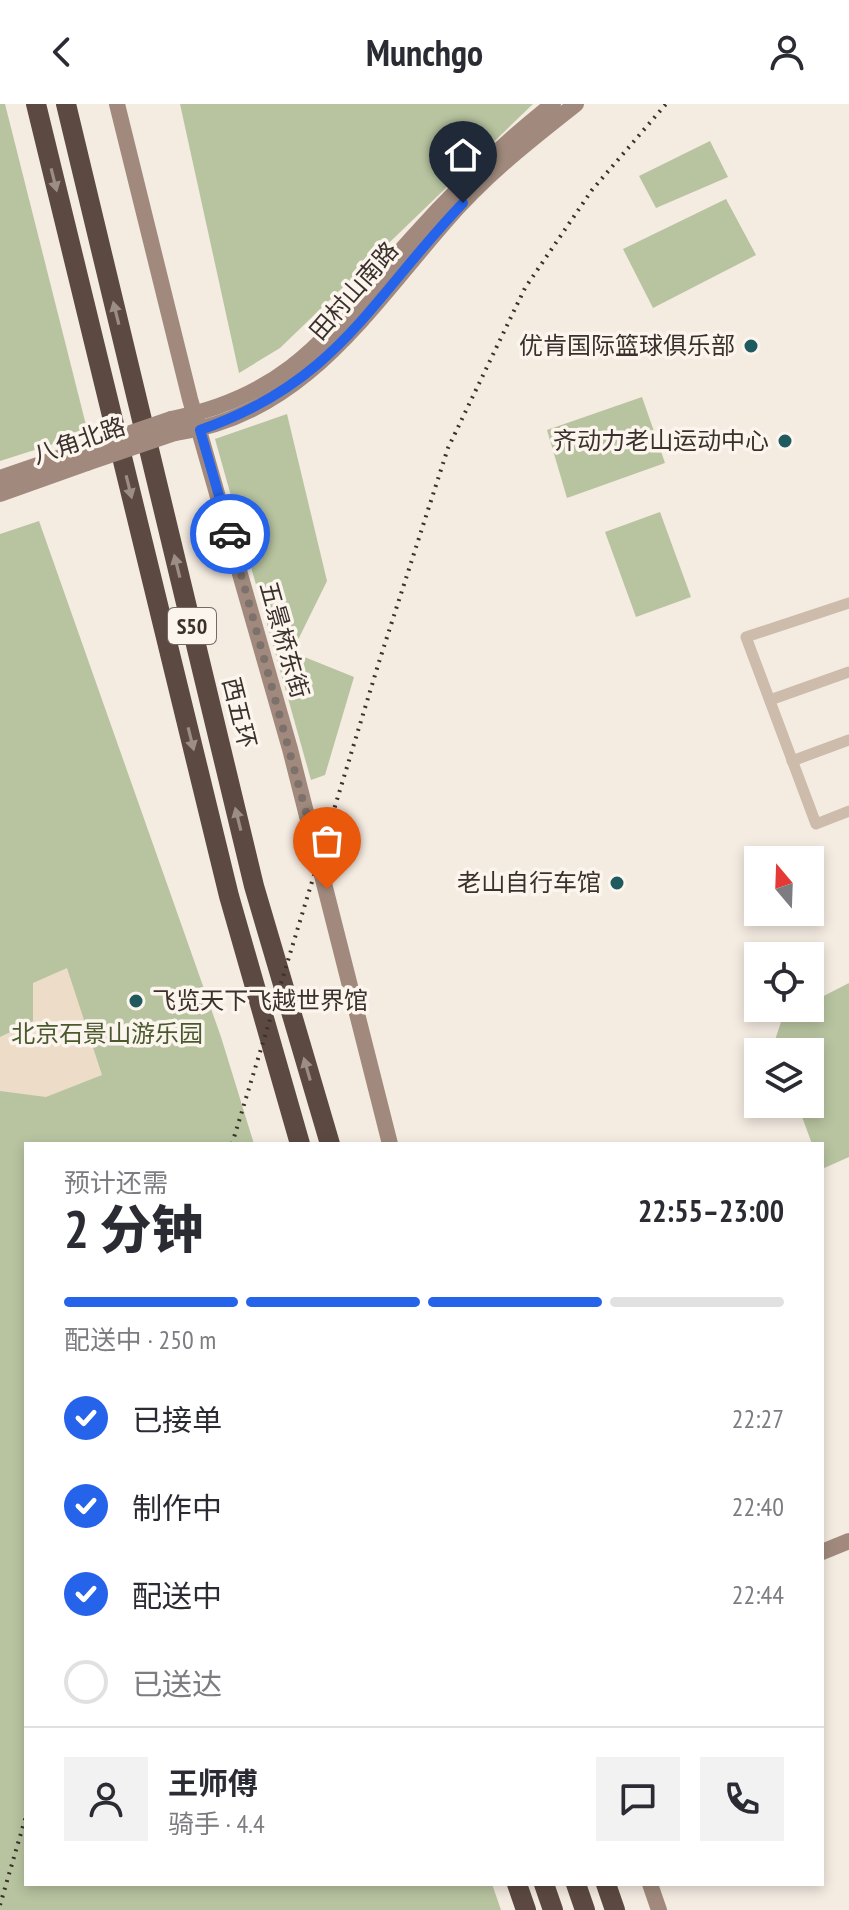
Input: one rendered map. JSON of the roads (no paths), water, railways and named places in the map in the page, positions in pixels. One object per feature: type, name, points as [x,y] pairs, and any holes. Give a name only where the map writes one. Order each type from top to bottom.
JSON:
[{"type":"highway","name":"S50","points":[[36,104],[229,896],[299,1142]]},
{"type":"highway","name":"西五环","points":[[66,104],[254,886],[329,1142]]},
{"type":"highway","points":[[518,1886],[526,1910]]},
{"type":"highway","points":[[545,1886],[553,1910]]},
{"type":"highway","points":[[577,1886],[585,1910]]},
{"type":"highway","points":[[607,1886],[615,1910]]},
{"type":"main road","name":"五景桥东街","points":[[117,104],[198,422],[290,749],[389,1142]]},
{"type":"main road","name":"田村山南路","points":[[198,422],[292,370],[330,337],[457,188],[504,142],[553,104]]},
{"type":"main road","name":"田村山南路","points":[[173,426],[265,403],[329,357],[480,184],[518,148],[576,104]]},
{"type":"main road","name":"八角北路","points":[[0,494],[87,456],[173,426]]},
{"type":"main road","name":"八角北路","points":[[0,478],[87,456]]},
{"type":"main road","points":[[824,1551],[849,1541]]},
{"type":"main road","points":[[651,1886],[659,1910]]},
{"type":"street","points":[[849,603],[746,637],[816,824],[849,811]]},
{"type":"street","points":[[770,700],[849,672]]},
{"type":"street","points":[[792,761],[849,740]]},
{"type":"railway","points":[[233,1142],[379,662],[448,448],[525,288],[592,190],[666,104]]},
{"type":"railway","points":[[0,1905],[24,1823]]},
{"type":"place","name":"优肯国际篮球俱乐部","points":[[751,346]]},
{"type":"place","name":"齐动力老山运动中心","points":[[785,441]]},
{"type":"place","name":"老山自行车馆","points":[[617,883]]},
{"type":"place","name":"飞览天下飞越世界馆","points":[[136,1001]]},
{"type":"park label","name":"北京石景山游乐园","points":[[107,1034]]}]
